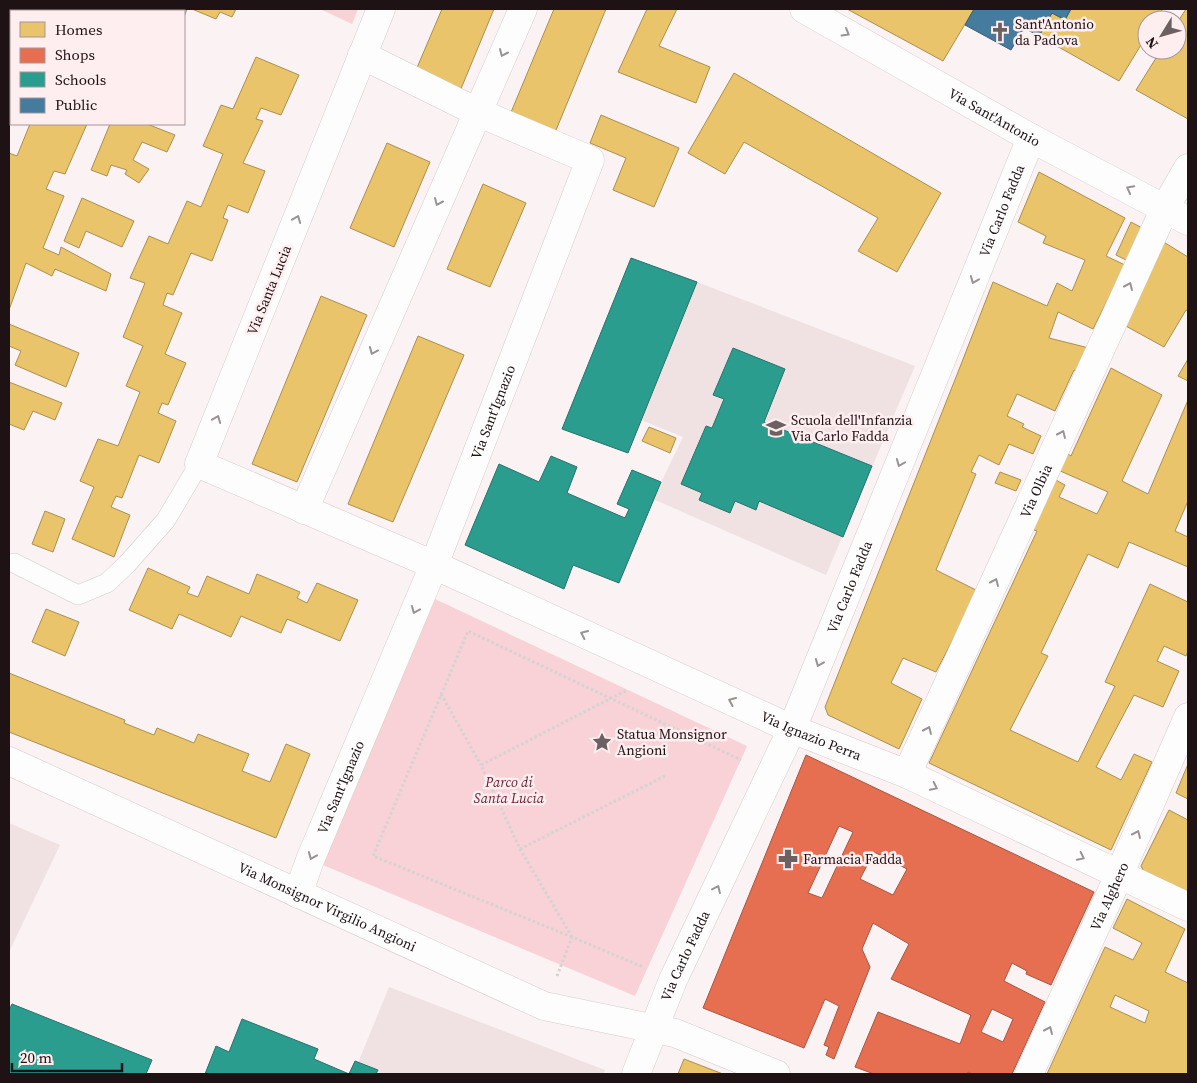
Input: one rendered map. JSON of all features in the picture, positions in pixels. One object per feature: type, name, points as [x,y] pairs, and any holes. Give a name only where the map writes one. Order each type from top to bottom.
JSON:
[{"type":"street","name":"Via Santa Lucia","points":[[199,464],[381,9]]},
{"type":"street","points":[[304,510],[523,9]]},
{"type":"street","name":"Via Sant'Antonio","points":[[804,9],[1031,138],[1188,221]]},
{"type":"street","name":"Via Sant'Ignazio","points":[[298,894],[314,850],[434,565],[590,160],[477,112],[362,55]]},
{"type":"street","name":"Via Carlo Fadda","points":[[636,1074],[673,980],[792,729],[1031,138]]},
{"type":"street","name":"Via Olbia","points":[[908,774],[1165,208],[1188,168]]},
{"type":"street","points":[[199,464],[434,565]]},
{"type":"street","name":"Via Ignazio Perra","points":[[434,565],[792,729],[908,774],[1188,908]]},
{"type":"street","name":"Via Alghero","points":[[1029,1074],[1188,717]]},
{"type":"street","name":"Via Monsignor Virgilio Angioni","points":[[9,761],[544,1006],[654,1029]]},
{"type":"street","points":[[654,1029],[675,1034],[776,1074]]},
{"type":"lane","points":[[14,564],[78,595],[107,583],[127,564],[166,520],[199,464]]},
{"type":"path","points":[[673,980],[373,856],[468,631],[771,774]]},
{"type":"path","points":[[481,765],[611,699],[663,670]]},
{"type":"path","points":[[442,694],[481,765],[520,849],[572,937]]},
{"type":"path","points":[[520,849],[665,776]]},
{"type":"path","points":[[544,1006],[572,937]]},
{"type":"shaded area","name":"Scuola dell'Infanzia Via Carlo Fadda","points":[[697,282],[915,366],[826,575],[653,499],[683,437],[641,420]]},
{"type":"shaded area","points":[[9,823],[60,845],[9,952]]},
{"type":"shaded area","points":[[389,987],[605,1070],[603,1074],[349,1074],[355,1061],[358,1063]]},
{"type":"shaded area","points":[[242,1019],[318,1049],[314,1059],[349,1074],[205,1074],[216,1046],[229,1051]]},
{"type":"green space","points":[[320,9],[358,9],[352,24]]},
{"type":"green space","name":"Parco di Santa Lucia","points":[[435,599],[747,746],[635,996],[323,865]]},
{"type":"building: Homes","points":[[81,9],[134,9],[134,10]]},
{"type":"building: Homes","points":[[187,9],[185,14],[185,10],[156,10]]},
{"type":"building: Homes","points":[[192,9],[236,9],[232,17],[220,12],[216,19]]},
{"type":"building: Homes","points":[[442,9],[494,9],[458,96],[413,77]]},
{"type":"building: Homes","points":[[554,9],[606,9],[554,135],[509,117]]},
{"type":"building: Homes","points":[[647,9],[677,9],[659,46],[710,67],[696,103],[618,72]]},
{"type":"building: Homes","points":[[847,9],[974,9],[943,61]]},
{"type":"building: Homes","points":[[1071,9],[1162,10],[1137,10],[1137,51],[1119,81],[1039,36],[1052,13],[1065,20]]},
{"type":"building: Homes","points":[[1188,9],[1188,119],[1136,90],[1155,60],[1187,60],[1187,10],[1185,10]]},
{"type":"building: Homes","points":[[256,57],[299,75],[281,115],[261,108],[256,119],[263,121],[243,163],[265,171],[248,213],[228,205],[223,218],[228,220],[212,261],[191,253],[173,295],[167,293],[163,305],[182,313],[165,354],[186,363],[168,405],[162,403],[158,413],[176,421],[159,463],[139,455],[122,498],[116,496],[111,507],[130,515],[114,557],[72,539],[94,487],[80,481],[98,439],[118,446],[140,392],[126,386],[143,346],[123,337],[145,283],[130,278],[149,236],[168,244],[187,201],[201,207],[223,154],[203,146],[221,105],[233,109]]},
{"type":"building: Homes","points":[[734,73],[941,193],[897,272],[858,251],[878,218],[744,142],[725,174],[688,153]]},
{"type":"building: Homes","points":[[601,115],[679,148],[654,207],[613,190],[626,158],[590,143]]},
{"type":"building: Homes","points":[[30,125],[87,125],[65,174],[54,171],[46,189],[64,196],[43,248],[59,255],[61,247],[111,274],[106,291],[55,269],[52,276],[26,263],[9,310],[9,153],[17,156]]},
{"type":"building: Homes","points":[[110,125],[150,125],[175,135],[167,152],[142,142],[133,160],[149,169],[139,183],[125,174],[127,170],[111,165],[107,176],[91,170]]},
{"type":"building: Homes","points":[[387,143],[430,162],[394,247],[350,228]]},
{"type":"building: Homes","points":[[1039,172],[1125,218],[1106,256],[1125,265],[1093,329],[1058,312],[1049,338],[1089,348],[1079,372],[1074,370],[1055,411],[1017,394],[1007,416],[1024,424],[1022,427],[1041,436],[1033,454],[1009,444],[999,465],[979,455],[971,472],[976,474],[936,570],[978,591],[936,672],[903,658],[891,683],[922,699],[899,749],[828,715],[825,707],[993,282],[1047,306],[1057,283],[1072,291],[1085,260],[1043,243],[1046,236],[1018,222]]},
{"type":"building: Homes","points":[[483,184],[526,203],[490,287],[447,269]]},
{"type":"building: Homes","points":[[82,198],[134,221],[122,247],[86,231],[79,248],[64,241]]},
{"type":"building: Homes","points":[[1131,222],[1146,230],[1130,262],[1116,255]]},
{"type":"building: Homes","points":[[1162,241],[1188,257],[1188,311],[1186,310],[1164,347],[1124,325]]},
{"type":"building: Homes","points":[[321,296],[367,315],[297,482],[252,464]]},
{"type":"building: Homes","points":[[9,324],[79,353],[66,387],[15,365],[21,351],[9,346]]},
{"type":"building: Homes","points":[[418,336],[464,355],[393,522],[348,504]]},
{"type":"building: Homes","points":[[1188,359],[1188,381],[1178,376]]},
{"type":"building: Homes","points":[[1111,368],[1162,395],[1122,481],[1148,494],[1188,400],[1188,501],[1175,531],[1188,537],[1188,567],[1129,542],[1118,568],[1088,554],[1041,653],[1048,656],[1010,730],[1078,762],[1115,686],[1105,682],[1150,584],[1188,602],[1188,651],[1186,656],[1164,646],[1157,661],[1179,671],[1163,707],[1134,695],[1096,767],[1121,780],[1134,754],[1152,762],[1111,850],[929,763],[1037,531],[1031,529],[1054,479],[1065,485],[1059,497],[1097,514],[1108,492],[1058,470],[1066,453],[1071,456]]},
{"type":"building: Homes","points":[[9,382],[62,403],[55,420],[33,411],[24,430],[9,424]]},
{"type":"building: Homes","points":[[649,427],[676,438],[670,453],[642,441]]},
{"type":"building: Homes","points":[[1000,472],[1021,480],[1016,491],[995,483]]},
{"type":"building: Homes","points":[[45,511],[65,519],[53,552],[32,544]]},
{"type":"building: Homes","points":[[148,568],[190,587],[187,593],[198,597],[207,576],[249,594],[257,574],[300,592],[297,598],[307,603],[317,583],[358,600],[340,641],[287,619],[281,633],[241,616],[231,637],[179,614],[172,629],[129,610]]},
{"type":"building: Homes","points":[[46,609],[79,622],[65,656],[32,642]]},
{"type":"building: Homes","points":[[9,673],[125,720],[124,723],[154,735],[157,728],[194,743],[198,734],[249,754],[242,771],[270,782],[286,744],[310,754],[276,838],[9,732]]},
{"type":"building: Homes","points":[[1188,764],[1188,799],[1176,793]]},
{"type":"building: Homes","points":[[1169,810],[1188,820],[1188,893],[1144,872],[1141,866]]},
{"type":"building: Homes","points":[[1127,899],[1185,929],[1165,972],[1188,983],[1188,1074],[1047,1074],[1105,947],[1133,960],[1142,943],[1113,928]],"holes":[[[1115,995],[1149,1011],[1145,1023],[1110,1007]]]},
{"type":"building: Homes","points":[[684,1059],[723,1074],[678,1074]]},
{"type":"building: Shops","points":[[806,755],[1094,892],[1051,985],[1026,974],[1027,971],[1012,963],[1004,981],[1045,1002],[1012,1074],[972,1074],[968,1072],[967,1074],[874,1074],[855,1067],[878,1012],[960,1044],[971,1015],[891,979],[909,944],[873,923],[862,949],[870,967],[834,1059],[826,1055],[829,1047],[824,1045],[839,1006],[825,999],[804,1048],[703,1008]],"holes":[[[839,826],[853,832],[822,898],[808,893]],[[874,852],[907,869],[893,895],[860,879]],[[992,1009],[1013,1019],[1003,1042],[981,1032]]]},
{"type":"building: Schools","points":[[631,258],[697,282],[628,453],[562,429]]},
{"type":"building: Schools","points":[[733,348],[785,369],[764,422],[872,466],[843,537],[759,501],[756,510],[735,501],[730,513],[699,500],[702,493],[681,484],[706,426],[712,428],[724,399],[713,395]]},
{"type":"building: Schools","points":[[551,456],[577,467],[567,493],[625,518],[629,509],[617,504],[632,470],[661,482],[619,583],[573,565],[564,589],[465,545],[499,464],[539,482]]},
{"type":"building: Schools","points":[[12,1004],[152,1060],[146,1074],[9,1074],[9,1010]]},
{"type":"building: Schools","points":[[242,1019],[318,1049],[314,1059],[349,1074],[205,1074],[216,1046],[229,1052]]},
{"type":"building: Schools","points":[[355,1061],[378,1070],[376,1074],[349,1074]]},
{"type":"building: Public","name":"Sant'Antonio da Padova","points":[[974,9],[1071,9],[1065,20],[1052,13],[1039,36],[1024,28],[1011,50],[965,25]]},
{"type":"place","name":"Sant'Antonio da Padova","points":[[1000,32]]},
{"type":"place","name":"Scuola dell'Infanzia Via Carlo Fadda","points":[[776,428]]},
{"type":"place","name":"Statua Monsignor Angioni","points":[[602,742]]},
{"type":"place","name":"Farmacia Fadda","points":[[788,859]]}]
